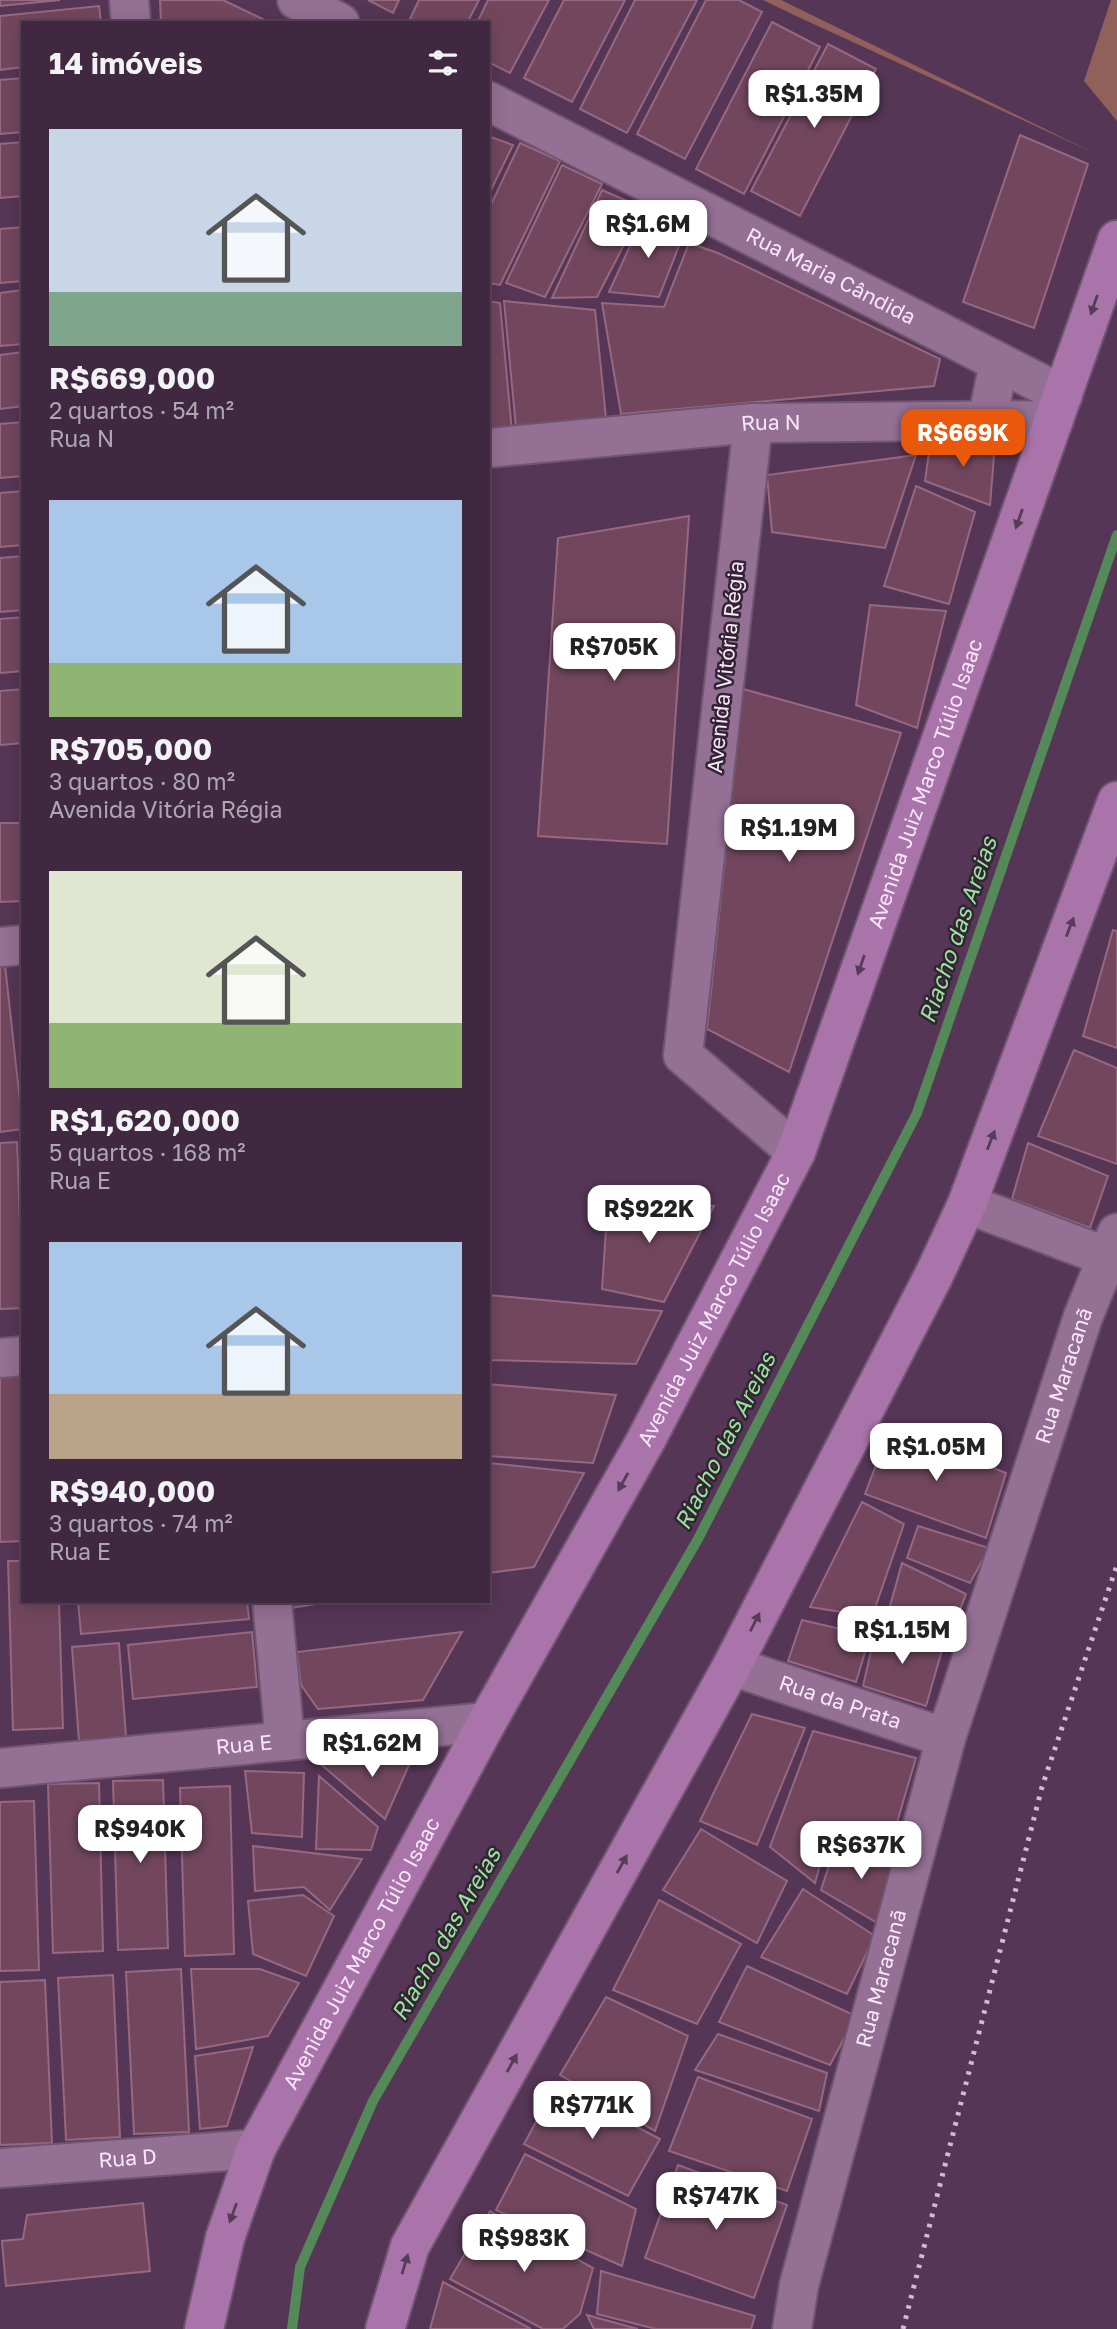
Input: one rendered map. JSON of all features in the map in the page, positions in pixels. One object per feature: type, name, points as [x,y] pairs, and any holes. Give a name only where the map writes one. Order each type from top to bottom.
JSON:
[{"type":"main road","name":"Avenida Juiz Marco Túlio Isaac","points":[[204,2329],[225,2238],[256,2149],[487,1722],[646,1440],[796,1152],[1117,240]]},
{"type":"main road","points":[[385,2329],[410,2246],[732,1666],[934,1275],[967,1204],[1117,801]]},
{"type":"street","points":[[129,0],[131,21]]},
{"type":"street","points":[[297,0],[336,21]]},
{"type":"street","name":"Rua Maria Cândida","points":[[490,102],[999,363],[1058,408]]},
{"type":"street","points":[[987,421],[999,363]]},
{"type":"street","name":"Rua N","points":[[490,448],[753,423],[987,421],[1058,408]]},
{"type":"street","name":"Avenida Vitória Régia","points":[[753,423],[683,1055],[796,1152]]},
{"type":"street","points":[[0,947],[21,945]]},
{"type":"street","points":[[967,1204],[1112,1245]]},
{"type":"street","name":"Rua Maracanã","points":[[792,2329],[799,2285],[946,1738],[1083,1317],[1112,1245]]},
{"type":"street","points":[[0,1358],[21,1356]]},
{"type":"street","points":[[272,1603],[285,1741]]},
{"type":"street","name":"Rua da Prata","points":[[732,1666],[946,1738]]},
{"type":"street","name":"Rua E","points":[[0,1768],[487,1722]]},
{"type":"street","name":"Rua D","points":[[0,2168],[256,2149]]},
{"type":"shaded area","points":[[763,0],[781,0],[1094,153],[794,15]]},
{"type":"shaded area","points":[[1111,0],[1117,0],[1117,121],[1084,81]]},
{"type":"building","points":[[0,0],[60,0],[0,6]]},
{"type":"building","points":[[160,0],[223,0],[267,21],[161,21]]},
{"type":"building","points":[[368,0],[399,0],[393,13]]},
{"type":"building","points":[[419,0],[479,0],[468,21],[409,21]]},
{"type":"building","points":[[488,0],[549,0],[510,73],[490,63],[490,21],[478,21]]},
{"type":"building","points":[[564,0],[625,0],[572,102],[524,78]]},
{"type":"building","points":[[635,0],[697,0],[627,133],[580,109]]},
{"type":"building","points":[[706,0],[739,0],[762,12],[685,159],[637,134]]},
{"type":"building","points":[[99,6],[101,21],[21,21],[21,67],[0,70],[0,16]]},
{"type":"building","points":[[772,22],[820,47],[744,194],[696,169]]},
{"type":"building","points":[[828,44],[876,69],[800,216],[751,191]]},
{"type":"building","points":[[21,78],[21,132],[0,134],[0,80]]},
{"type":"building","points":[[1020,135],[1088,164],[1034,328],[963,302]]},
{"type":"building","points":[[490,137],[513,145],[490,192]]},
{"type":"building","points":[[21,142],[21,196],[0,198],[0,144]]},
{"type":"building","points":[[520,143],[560,161],[500,285],[490,283],[490,207]]},
{"type":"building","points":[[562,165],[602,184],[545,297],[506,283]]},
{"type":"building","points":[[602,190],[643,208],[597,297],[552,298]]},
{"type":"building","points":[[644,215],[684,233],[659,297],[609,292]]},
{"type":"building","points":[[21,227],[21,281],[0,283],[0,229]]},
{"type":"building","points":[[689,243],[718,253],[940,359],[934,386],[621,414],[602,303],[664,307]]},
{"type":"building","points":[[21,290],[21,344],[0,346],[0,293]]},
{"type":"building","points":[[490,301],[500,303],[512,432],[490,433]]},
{"type":"building","points":[[504,301],[595,310],[606,418],[516,428]]},
{"type":"building","points":[[21,352],[21,406],[0,409],[0,355]]},
{"type":"building","points":[[21,422],[21,476],[0,478],[0,424]]},
{"type":"building","points":[[995,443],[990,505],[925,481],[930,445]]},
{"type":"building","points":[[916,455],[885,548],[772,532],[767,475]]},
{"type":"building","points":[[916,486],[975,512],[949,604],[884,586]]},
{"type":"building","points":[[21,491],[21,545],[0,547],[0,493]]},
{"type":"building","points":[[689,516],[667,844],[538,836],[558,538]]},
{"type":"building","points":[[21,556],[21,610],[0,612],[0,558]]},
{"type":"building","points":[[870,605],[946,611],[917,728],[856,705]]},
{"type":"building","points":[[21,617],[21,671],[0,673],[0,619]]},
{"type":"building","points":[[21,689],[21,743],[0,745],[0,691]]},
{"type":"building","points":[[743,689],[901,733],[789,1072],[707,1029]]},
{"type":"building","points":[[0,823],[21,823],[21,901],[0,902]]},
{"type":"building","points":[[1113,930],[1117,931],[1117,1048],[1083,1036]]},
{"type":"building","points":[[5,965],[21,1129],[0,1132],[0,966]]},
{"type":"building","points":[[1074,1050],[1117,1068],[1117,1164],[1038,1136]]},
{"type":"building","points":[[17,1142],[21,1308],[0,1309],[0,1143]]},
{"type":"building","points":[[1028,1143],[1108,1176],[1090,1228],[1012,1199]]},
{"type":"building","points":[[608,1199],[714,1206],[664,1302],[602,1289]]},
{"type":"building","points":[[490,1295],[662,1311],[636,1364],[490,1360]]},
{"type":"building","points":[[0,1375],[21,1375],[21,1541],[0,1542]]},
{"type":"building","points":[[490,1384],[616,1395],[593,1463],[490,1456]]},
{"type":"building","points":[[891,1426],[1006,1473],[986,1538],[865,1494]]},
{"type":"building","points":[[490,1463],[584,1473],[534,1567],[490,1573]]},
{"type":"building","points":[[862,1502],[904,1524],[872,1617],[810,1607]]},
{"type":"building","points":[[918,1526],[989,1548],[970,1583],[907,1558]]},
{"type":"building","points":[[8,1561],[21,1561],[21,1603],[59,1603],[63,1728],[13,1730]]},
{"type":"building","points":[[902,1563],[966,1594],[947,1642],[887,1617]]},
{"type":"building","points":[[78,1603],[247,1603],[249,1619],[81,1634]]},
{"type":"building","points":[[284,1603],[322,1603],[285,1609]]},
{"type":"building","points":[[802,1620],[870,1636],[856,1682],[788,1661]]},
{"type":"building","points":[[877,1625],[942,1650],[926,1706],[863,1686]]},
{"type":"building","points":[[252,1632],[257,1687],[133,1699],[128,1645]]},
{"type":"building","points":[[462,1632],[423,1700],[318,1709],[301,1685],[297,1652]]},
{"type":"building","points":[[119,1643],[126,1737],[79,1741],[72,1647]]},
{"type":"building","points":[[752,1714],[805,1728],[757,1845],[700,1821]]},
{"type":"building","points":[[813,1731],[916,1758],[888,1853],[830,1829],[815,1883],[770,1847]]},
{"type":"building","points":[[413,1756],[385,1819],[317,1761]]},
{"type":"building","points":[[245,1771],[304,1773],[302,1837],[252,1833]]},
{"type":"building","points":[[319,1776],[378,1827],[371,1850],[316,1849]]},
{"type":"building","points":[[163,1780],[168,1948],[118,1950],[113,1781]]},
{"type":"building","points":[[99,1783],[103,1951],[53,1953],[48,1784]]},
{"type":"building","points":[[230,1786],[234,1954],[185,1956],[180,1788]]},
{"type":"building","points":[[34,1801],[39,1970],[0,1971],[0,1802]]},
{"type":"building","points":[[701,1829],[787,1881],[757,1943],[663,1890]]},
{"type":"building","points":[[837,1841],[900,1868],[881,1925],[821,1890]]},
{"type":"building","points":[[253,1846],[362,1859],[330,1910],[304,1887],[255,1891]]},
{"type":"building","points":[[803,1889],[875,1936],[847,1994],[761,1957]]},
{"type":"building","points":[[303,1895],[334,1916],[306,1976],[253,1954],[248,1901]]},
{"type":"building","points":[[659,1900],[741,1944],[697,2024],[613,1990]]},
{"type":"building","points":[[747,1966],[856,2016],[830,2065],[719,2022]]},
{"type":"building","points":[[181,1969],[189,2132],[134,2134],[126,1972]]},
{"type":"building","points":[[191,1969],[260,1969],[299,1983],[268,2036],[196,2049]]},
{"type":"building","points":[[113,1975],[120,2137],[66,2140],[58,1978]]},
{"type":"building","points":[[45,1980],[52,2143],[0,2145],[0,1982]]},
{"type":"building","points":[[606,1997],[688,2036],[655,2131],[560,2075]]},
{"type":"building","points":[[718,2034],[827,2073],[819,2111],[695,2070]]},
{"type":"building","points":[[253,2047],[227,2126],[200,2129],[195,2056]]},
{"type":"building","points":[[698,2077],[812,2119],[787,2191],[669,2151]]},
{"type":"building","points":[[556,2085],[660,2139],[628,2196],[524,2144]]},
{"type":"building","points":[[525,2154],[636,2209],[622,2266],[496,2210]]},
{"type":"building","points":[[678,2165],[787,2205],[754,2298],[645,2258]]},
{"type":"building","points":[[143,2203],[150,2271],[6,2286],[2,2241],[23,2239],[27,2215]]},
{"type":"building","points":[[490,2211],[593,2268],[580,2314],[563,2329],[543,2329],[450,2279]]},
{"type":"building","points":[[601,2271],[755,2316],[751,2329],[656,2329],[597,2314]]},
{"type":"building","points":[[443,2282],[531,2329],[430,2329]]},
{"type":"building","points":[[587,2315],[638,2329],[594,2329]]},
{"type":"waterway","name":"Riacho das Areias","points":[[292,2329],[300,2267],[373,2101],[698,1539],[917,1113],[1117,535]]},
{"type":"railway","points":[[903,2329],[1042,1787],[1117,1565]]}]
